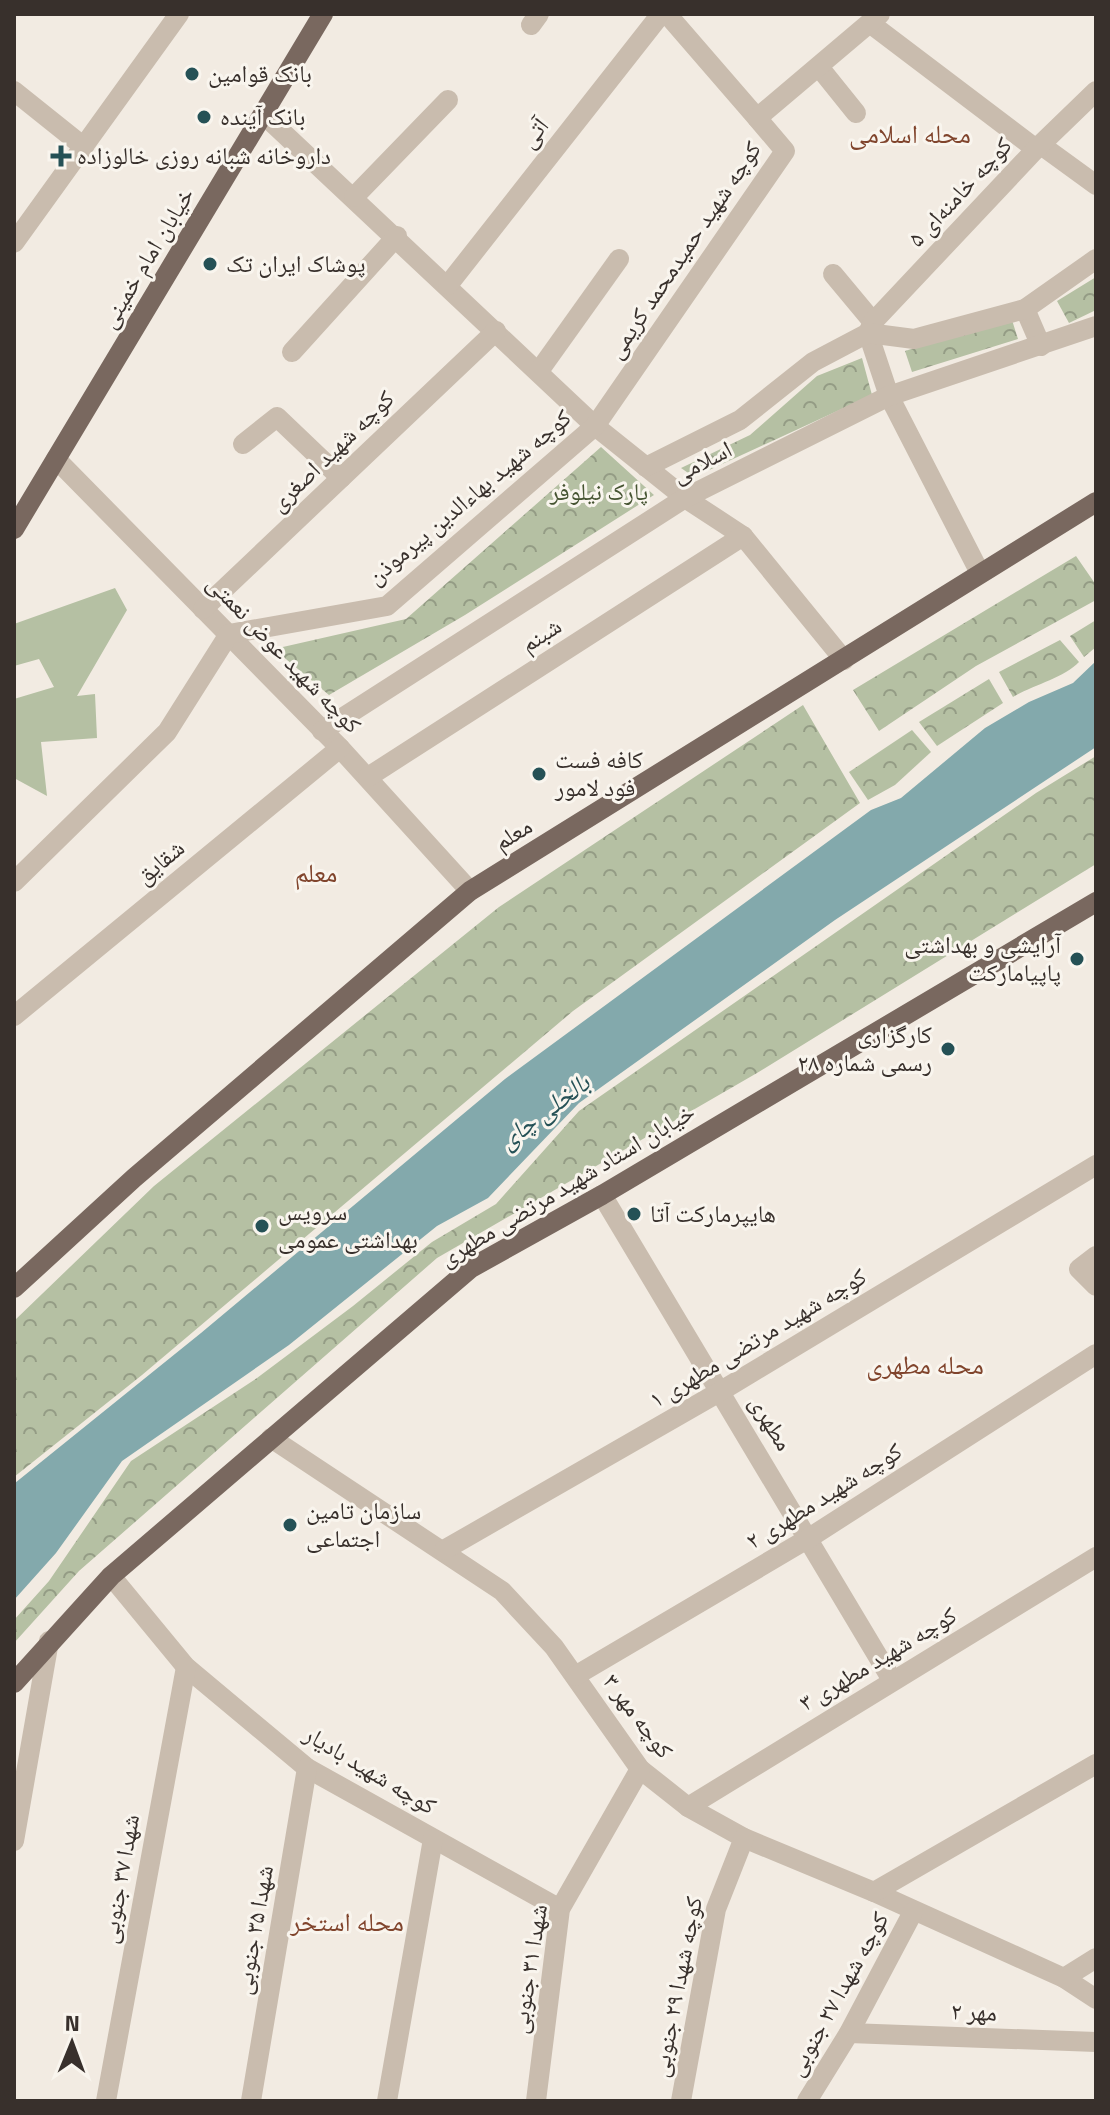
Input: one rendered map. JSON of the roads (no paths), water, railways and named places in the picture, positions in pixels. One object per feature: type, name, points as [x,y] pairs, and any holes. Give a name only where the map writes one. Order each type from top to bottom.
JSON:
[{"type":"main road","name":"خیابان امام خمینی","points":[[14,529],[323,14]]},
{"type":"main road","name":"معلم","points":[[14,1288],[134,1178],[470,891],[1096,502]]},
{"type":"main road","name":"خیابان استاد شهید مرتضی مطهری","points":[[14,1683],[111,1576],[437,1293],[471,1268],[602,1195],[1096,902]]},
{"type":"street","points":[[14,243],[179,14]]},
{"type":"street","name":"آتی","points":[[448,285],[661,14]]},
{"type":"street","points":[[667,14],[757,118]]},
{"type":"street","points":[[876,19],[1038,147],[1096,185]]},
{"type":"street","name":"کوچه شهید حمیدمحمد کریمی","points":[[595,426],[785,151],[757,118],[876,19]]},
{"type":"street","points":[[819,67],[856,113]]},
{"type":"street","points":[[14,91],[84,147]]},
{"type":"street","name":"کوچه خامنه‌ای ۵","points":[[646,467],[740,420],[813,362],[870,328],[1038,147],[1096,91]]},
{"type":"street","points":[[354,197],[448,100]]},
{"type":"street","points":[[263,114],[397,236],[595,426],[685,498],[743,536],[844,660]]},
{"type":"street","points":[[292,352],[397,236]]},
{"type":"street","points":[[539,371],[619,259]]},
{"type":"street","points":[[870,328],[914,339],[1025,309],[1096,259]]},
{"type":"street","points":[[833,274],[870,328],[889,396],[980,573]]},
{"type":"street","points":[[1025,309],[1041,346]]},
{"type":"street","name":"اسلامی","points":[[322,731],[685,498],[889,396],[1096,326]]},
{"type":"street","name":"کوچه شهید اصغری","points":[[203,609],[496,331]]},
{"type":"street","points":[[243,444],[277,417],[341,478]]},
{"type":"street","name":"کوچه شهید بهاءالدین پیرموذن","points":[[229,634],[387,606],[595,426]]},
{"type":"street","name":"کوچه شهید عوض نعمتی","points":[[56,459],[368,777],[470,891]]},
{"type":"street","name":"شبنم","points":[[368,777],[743,536]]},
{"type":"street","points":[[14,882],[167,732],[229,634]]},
{"type":"street","name":"شقایق","points":[[14,1016],[340,748]]},
{"type":"street","name":"کوچه شهید مرتضی مطهری ۱","points":[[444,1550],[721,1391],[1096,1165]]},
{"type":"street","name":"مطهری","points":[[602,1195],[892,1680]]},
{"type":"street","points":[[1096,1256],[1079,1269],[1096,1286]]},
{"type":"street","name":"کوچه شهید مطهری ۲","points":[[575,1676],[809,1538],[1096,1354]]},
{"type":"street","name":"کوچه مهر ۳","points":[[271,1438],[502,1591],[527,1614],[640,1769],[688,1807],[744,1838],[874,1892],[1064,1978],[1096,1999]]},
{"type":"street","name":"کوچه شهید مطهری ۳","points":[[688,1807],[1096,1557]]},
{"type":"street","name":"کوچه شهید بادیار","points":[[111,1576],[186,1667],[307,1768],[560,1909]]},
{"type":"street","points":[[14,1841],[49,1641]]},
{"type":"street","name":"شهدا ۳۷ جنوبی","points":[[106,2101],[186,1667]]},
{"type":"street","points":[[874,1892],[1096,1764]]},
{"type":"street","name":"شهدا ۳۵ جنوبی","points":[[251,2101],[307,1768]]},
{"type":"street","name":"شهدا ۳۱ جنوبی","points":[[536,2101],[560,1909],[640,1769]]},
{"type":"street","name":"کوچه شهدا ۲۹ جنوبی","points":[[681,2101],[716,1909],[744,1838]]},
{"type":"street","points":[[387,2101],[433,1839]]},
{"type":"street","name":"کوچه شهدا ۲۷ جنوبی","points":[[807,2101],[849,2033],[913,1912]]},
{"type":"street","points":[[1064,1978],[1096,1958]]},
{"type":"street","name":"مهر ۲","points":[[849,2033],[1096,2042]]},
{"type":"water","name":"بالخلی چای","points":[[1096,661],[1096,747],[835,920],[579,1103],[488,1198],[437,1226],[289,1345],[122,1461],[56,1553],[14,1600],[15,1483],[201,1333],[505,1079],[871,810],[901,798],[985,728],[1029,702],[1073,683]]},
{"type":"place","name":"بانک قوامین","points":[[192,74]]},
{"type":"place","name":"بانک آینده","points":[[204,117]]},
{"type":"place","name":"داروخانه شبانه روزی خالوزاده","points":[[61,156]]},
{"type":"place","name":"پوشاک ایران تک","points":[[210,264]]},
{"type":"place","name":"کافه فست فود لامور","points":[[539,774]]},
{"type":"place","name":"آرایشی و بهداشتی پاپیامارکت","points":[[1077,959]]},
{"type":"place","name":"کارگزاری رسمی شماره ۲۸","points":[[948,1049]]},
{"type":"place","name":"هایپرمارکت آتا","points":[[634,1214]]},
{"type":"place","name":"سرویس بهداشتی عمومی","points":[[262,1226]]},
{"type":"place","name":"سازمان تامین اجتماعی","points":[[290,1525]]},
{"type":"district","name":"محله اسلامی","points":[[910,134]]},
{"type":"district","name":"معلم","points":[[316,873]]},
{"type":"district","name":"محله مطهری","points":[[925,1365]]},
{"type":"district","name":"محله استخر","points":[[347,1922]]},
{"type":"park label","name":"پارک نیلوفر","points":[[599,492]]}]
